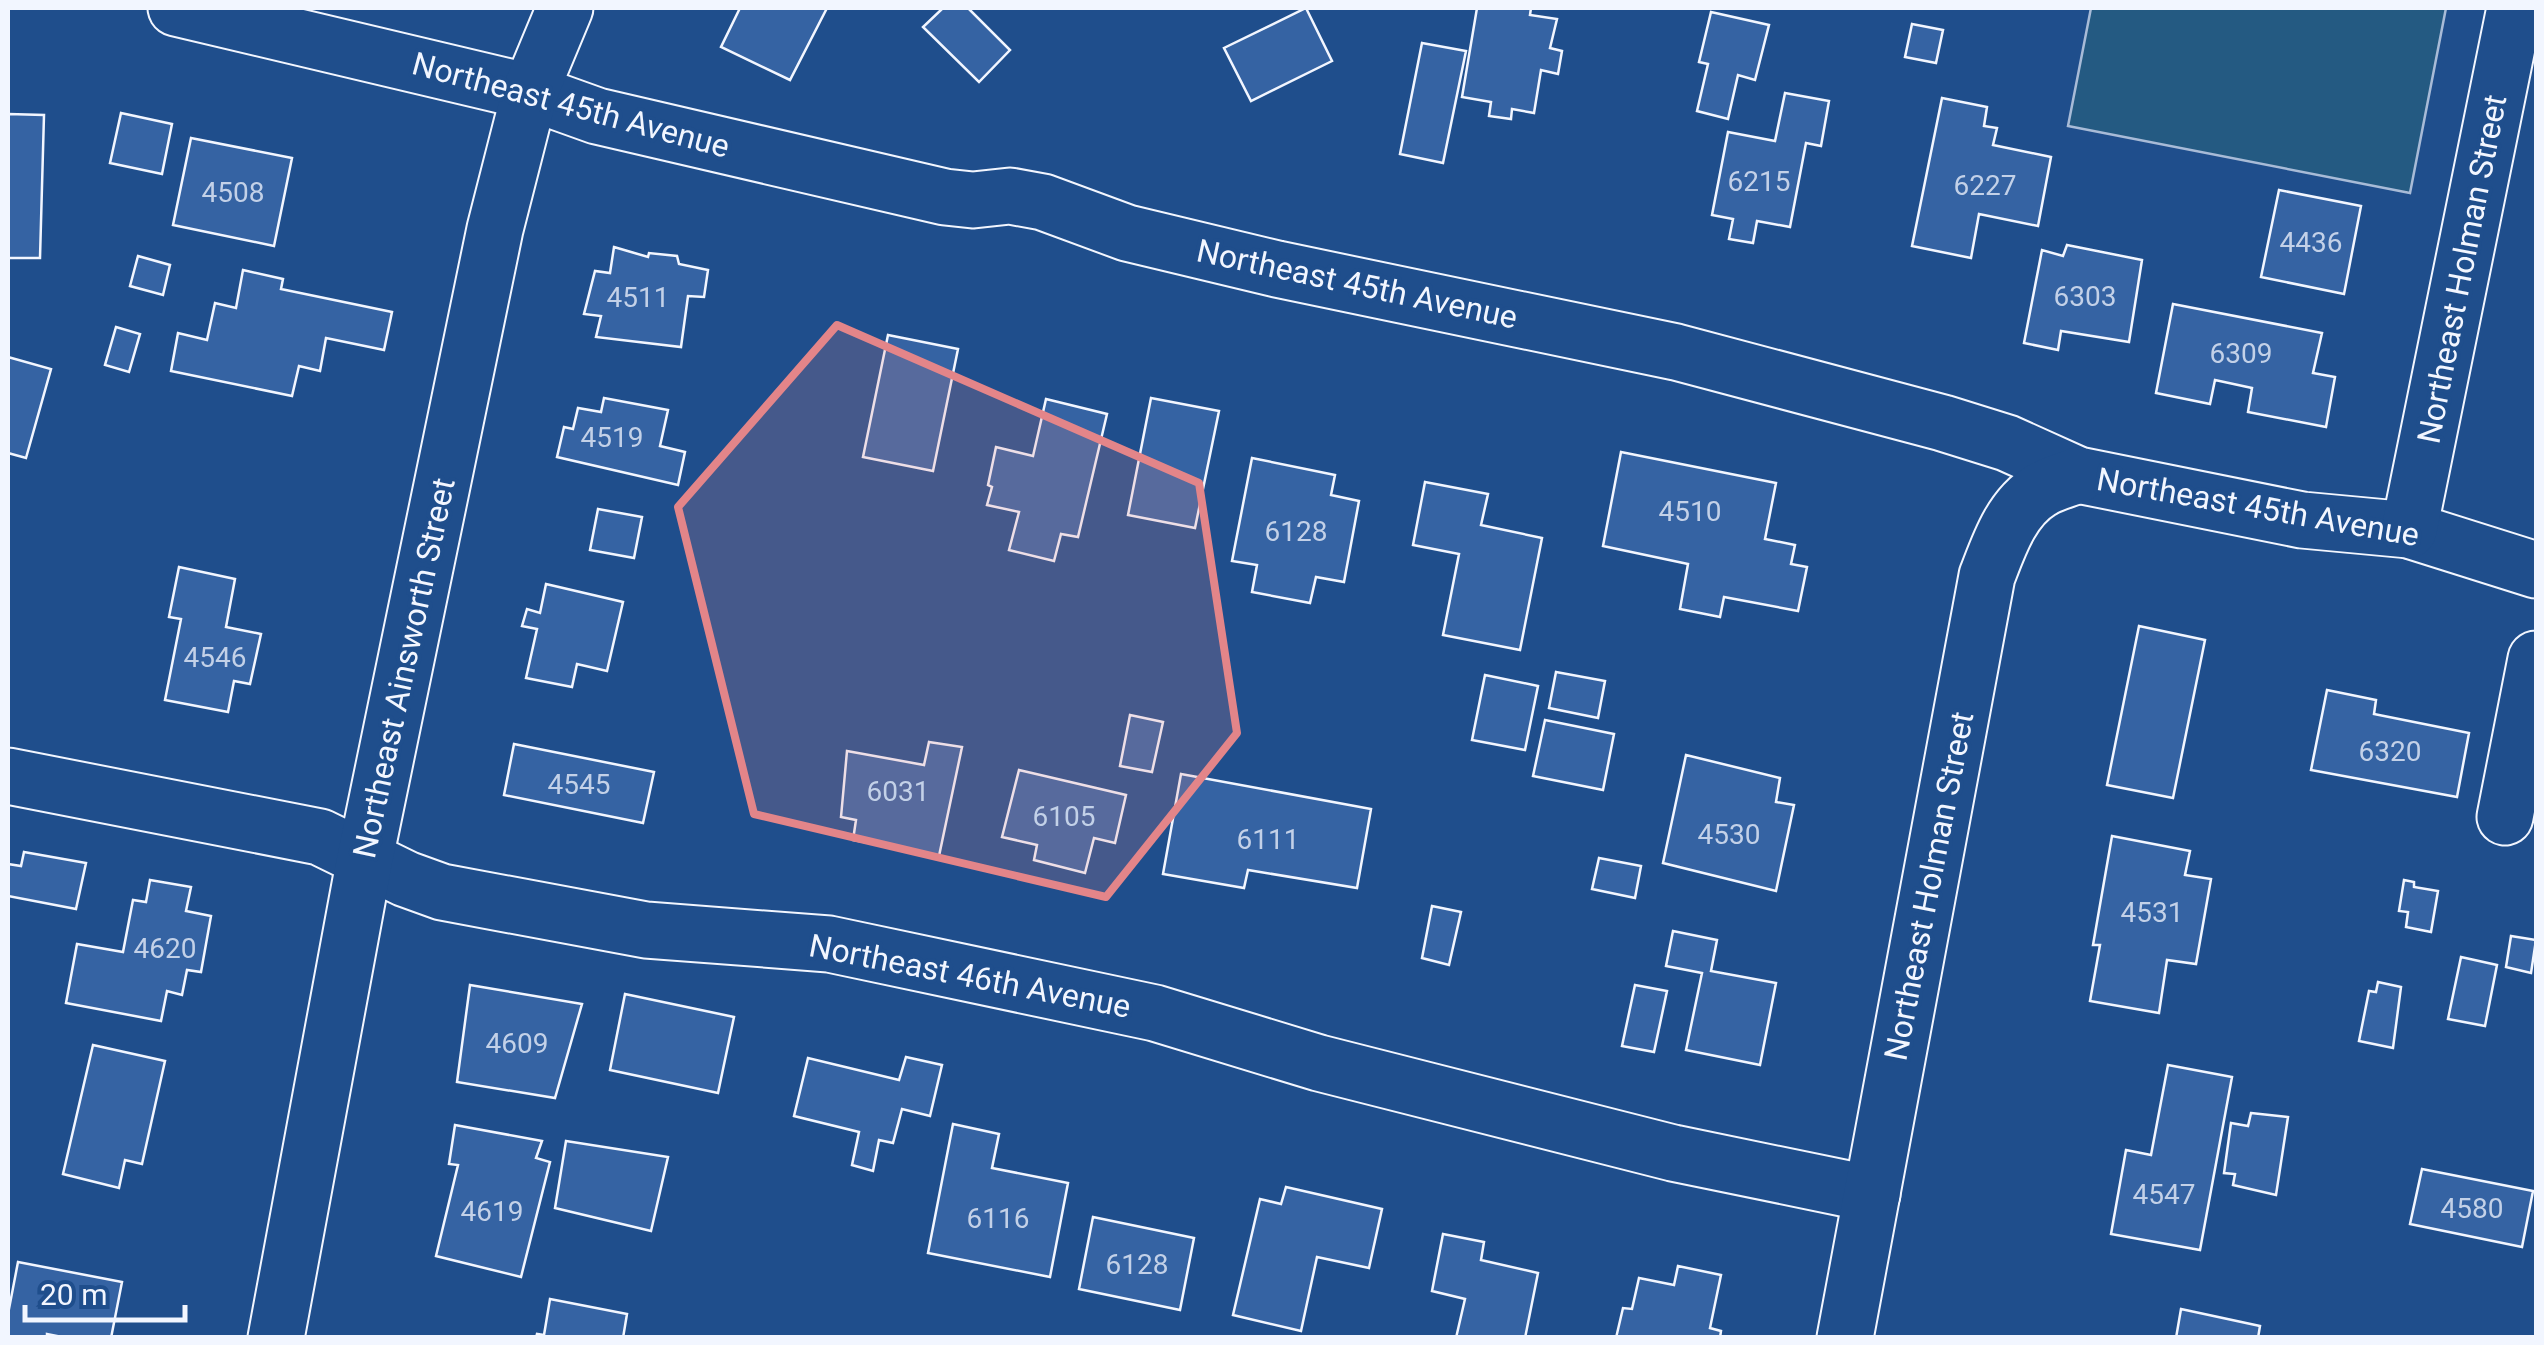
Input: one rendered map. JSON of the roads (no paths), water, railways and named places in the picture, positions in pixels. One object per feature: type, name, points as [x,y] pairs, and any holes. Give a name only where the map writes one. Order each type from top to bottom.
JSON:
[{"type":"street","name":"Northeast 45th Avenue","points":[[176,8],[530,92],[597,116],[945,197],[973,200],[1010,196],[1042,202],[1127,233],[1277,270],[1676,352],[1943,423],[2007,443],[2078,475],[2302,520],[2409,530],[2536,570]]},
{"type":"street","name":"Northeast Ainsworth Street","points":[[276,1338],[364,858],[495,229],[530,92],[564,8]]},
{"type":"street","name":"Northeast Holman Street","points":[[2409,530],[2516,8]]},
{"type":"street","name":"Northeast Holman Street","points":[[1846,1338],[1987,576],[2000,540],[2016,514],[2040,490],[2078,475]]},
{"type":"street","points":[[2504,817],[2536,659]]},
{"type":"street","name":"Northeast 46th Avenue","points":[[8,776],[320,837],[442,892],[646,930],[829,944],[1155,1013],[1320,1062],[1673,1153],[1872,1194]]}]
